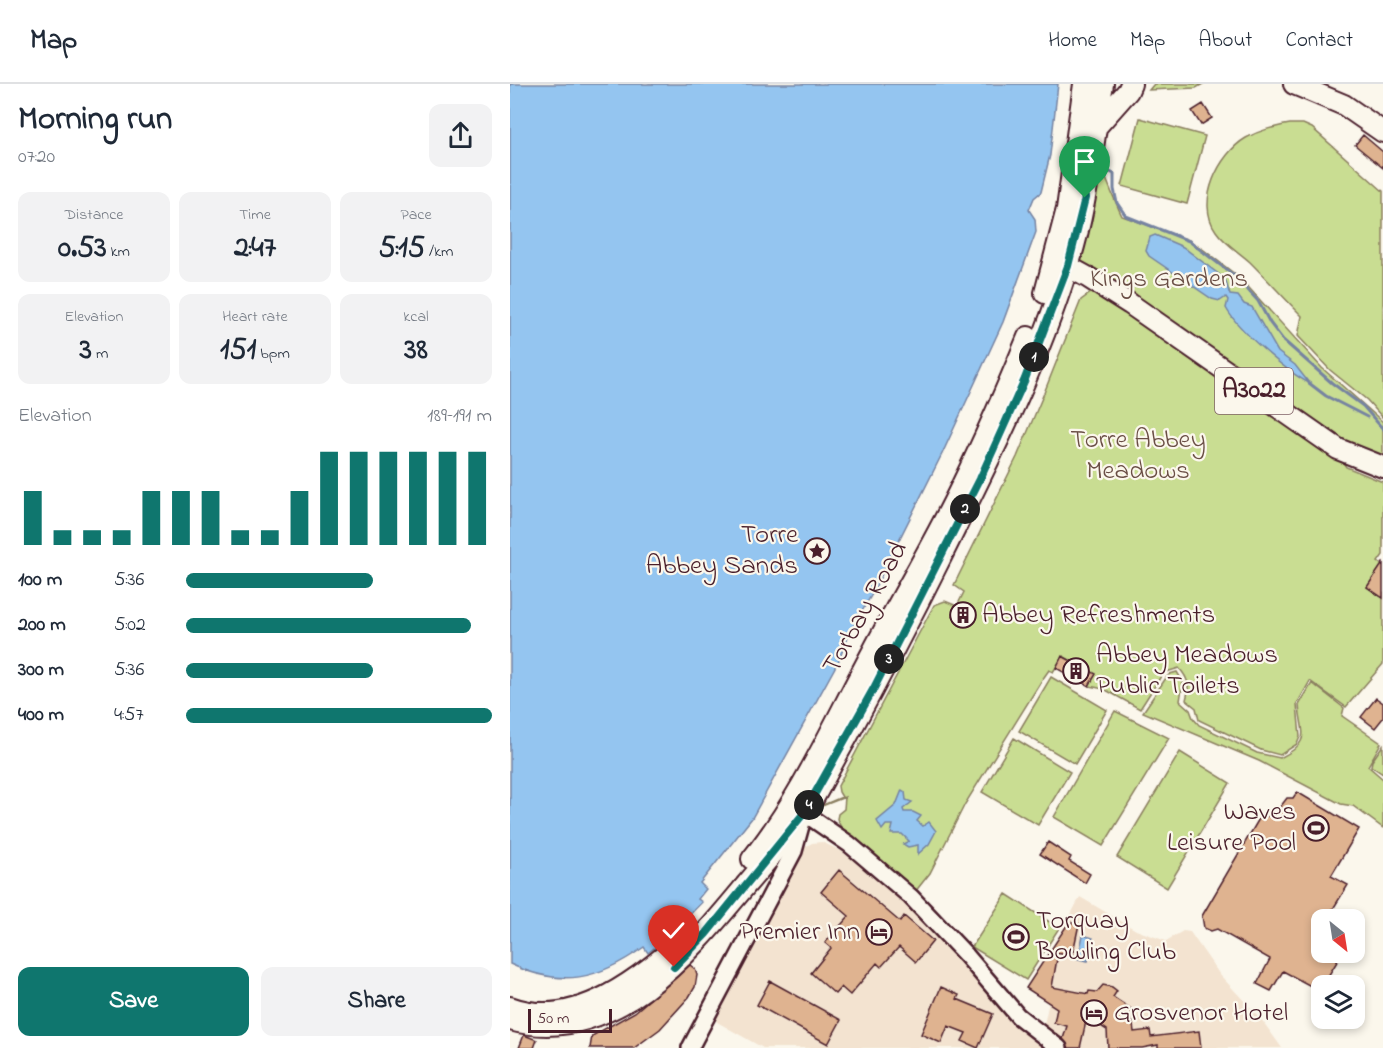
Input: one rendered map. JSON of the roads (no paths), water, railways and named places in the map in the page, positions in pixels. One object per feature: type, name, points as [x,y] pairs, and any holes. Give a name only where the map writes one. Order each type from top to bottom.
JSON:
[{"type":"main road","name":"Torbay Road","points":[[1062,263],[1084,84]]},
{"type":"main road","name":"Torbay Road","points":[[510,1020],[545,1026],[584,1020],[609,1010],[674,967],[706,934],[796,810],[818,756],[962,486],[1047,290],[1062,263],[1085,198],[1103,84]]},
{"type":"main road","points":[[1095,128],[1128,91],[1131,84]]},
{"type":"main road","points":[[1294,84],[1344,105],[1383,132]]},
{"type":"main road","name":"A3022","points":[[1062,263],[1130,304],[1338,449],[1383,467]]},
{"type":"main road","name":"Torbay Road","points":[[510,1006],[534,1013],[562,1010],[588,1004],[630,982],[654,965],[693,931],[796,810]]},
{"type":"street","points":[[690,1048],[794,851],[796,810],[849,844],[911,897],[966,955],[1018,1016],[1059,1048]]},
{"type":"water","points":[[510,84],[1058,84],[1050,155],[1041,192],[1034,198],[1029,210],[1035,219],[1036,232],[1003,322],[943,452],[872,594],[849,634],[839,660],[752,818],[700,883],[706,889],[698,899],[702,902],[670,935],[648,953],[644,947],[611,967],[579,977],[546,976],[510,964]]},
{"type":"water","points":[[1155,235],[1183,247],[1225,279],[1230,295],[1238,296],[1244,304],[1252,307],[1278,352],[1295,365],[1309,383],[1276,360],[1251,338],[1226,308],[1228,300],[1226,297],[1220,301],[1212,299],[1149,256],[1146,251],[1150,237]]},
{"type":"water","points":[[902,790],[905,792],[906,800],[912,802],[903,809],[904,812],[913,812],[921,816],[917,821],[923,826],[929,822],[936,831],[929,844],[918,854],[918,845],[908,847],[903,844],[909,841],[902,834],[891,834],[893,825],[886,825],[882,830],[877,821],[896,805]]},
{"type":"water","points":[[1083,935],[1093,938],[1088,961],[1078,959]]},
{"type":"waterway","points":[[1108,171],[1114,174],[1117,203],[1126,216],[1189,241],[1236,277],[1258,301],[1283,340],[1332,383],[1363,406],[1383,429]]},
{"type":"waterway","points":[[1309,383],[1326,396],[1367,417]]},
{"type":"place","name":"Torre Abbey Sands","points":[[817,551]]},
{"type":"place","name":"Abbey Refreshments","points":[[963,615]]},
{"type":"place","name":"Abbey Meadows Public Toilets","points":[[1076,671]]},
{"type":"place","name":"Waves Leisure Pool","points":[[1316,828]]},
{"type":"place","name":"Premier Inn","points":[[879,932]]},
{"type":"place","name":"Torquay Bowling Club","points":[[1016,937]]},
{"type":"place","name":"Grosvenor Hotel","points":[[1094,1013]]},
{"type":"park label","name":"Kings Gardens","points":[[1169,279]]},
{"type":"park label","name":"Torre Abbey Meadows","points":[[1138,456]]}]
